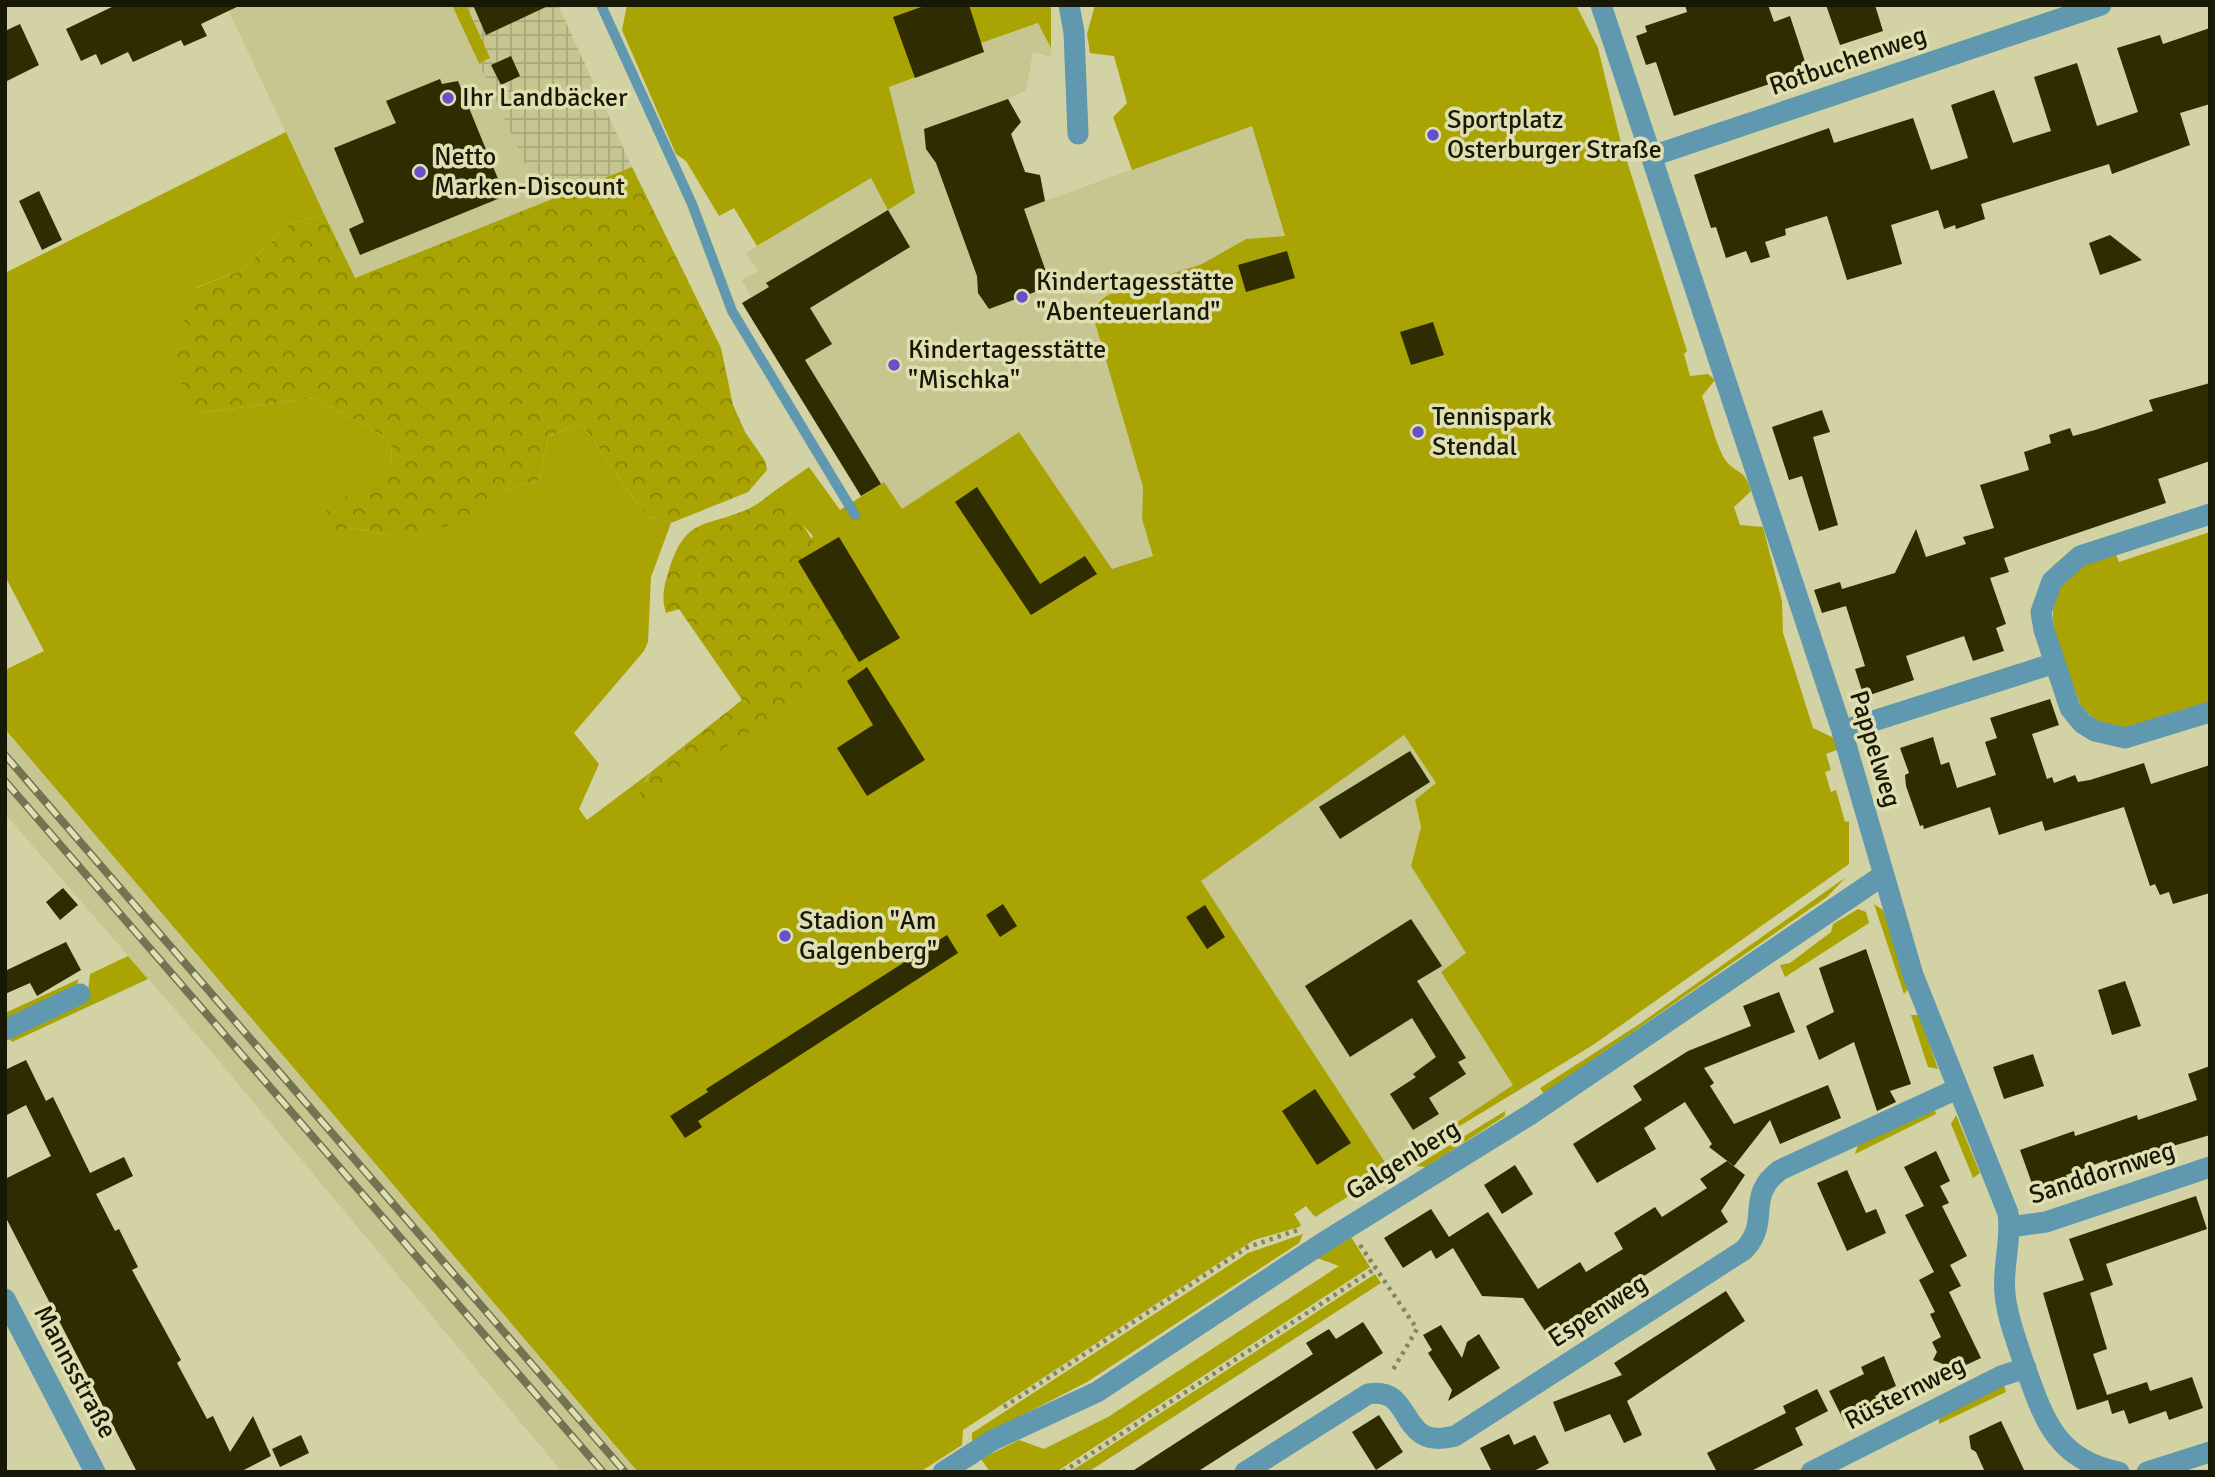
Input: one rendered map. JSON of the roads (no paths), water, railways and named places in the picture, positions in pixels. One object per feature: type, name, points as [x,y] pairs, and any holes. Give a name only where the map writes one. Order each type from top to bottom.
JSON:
[{"type":"street","points":[[1069,5],[1074,32],[1077,134]]},
{"type":"street","name":"Pappelweg","points":[[1601,5],[1842,731],[1882,876],[1913,975],[2008,1213],[2010,1227],[2005,1293],[2010,1322],[2026,1368],[2053,1434],[2079,1458],[2119,1472]]},
{"type":"street","name":"Rotbuchenweg","points":[[1651,156],[2101,5]]},
{"type":"street","points":[[2210,514],[2080,556],[2062,569],[2052,581],[2041,612],[2070,708],[2082,723],[2112,738],[2144,734],[2210,712]]},
{"type":"street","points":[[1842,731],[2055,663]]},
{"type":"street","name":"Galgenberg","points":[[943,1472],[993,1440],[1097,1392],[1348,1227],[1531,1114],[1882,876]]},
{"type":"street","points":[[5,1030],[80,993]]},
{"type":"street","name":"Espenweg","points":[[1245,1472],[1368,1394],[1380,1392],[1394,1398],[1415,1429],[1425,1437],[1433,1440],[1455,1436],[1744,1250],[1754,1240],[1759,1222],[1759,1196],[1766,1180],[1780,1170],[1957,1089]]},
{"type":"street","name":"Sanddornweg","points":[[2010,1227],[2046,1222],[2210,1167]]},
{"type":"street","name":"Mannsstraße","points":[[5,1298],[96,1472]]},
{"type":"street","name":"Rüsternweg","points":[[1811,1472],[2001,1376],[2026,1368]]},
{"type":"street","points":[[2147,1472],[2210,1452]]},
{"type":"lane","points":[[601,5],[692,204],[732,311],[855,514]]},
{"type":"railway","points":[[5,755],[625,1472]]},
{"type":"railway","points":[[5,781],[603,1472]]},
{"type":"place","name":"Ihr Landbäcker","points":[[448,98]]},
{"type":"place","name":"Sportplatz Osterburger Straße","points":[[1433,135]]},
{"type":"place","name":"Netto Marken-Discount","points":[[420,172]]},
{"type":"place","name":"Kindertagesstätte \"Abenteuerland\"","points":[[1022,297]]},
{"type":"place","name":"Kindertagesstätte \"Mischka\"","points":[[894,365]]},
{"type":"place","name":"Tennispark Stendal","points":[[1418,432]]},
{"type":"place","name":"Stadion \"Am Galgenberg\"","points":[[785,936]]}]
